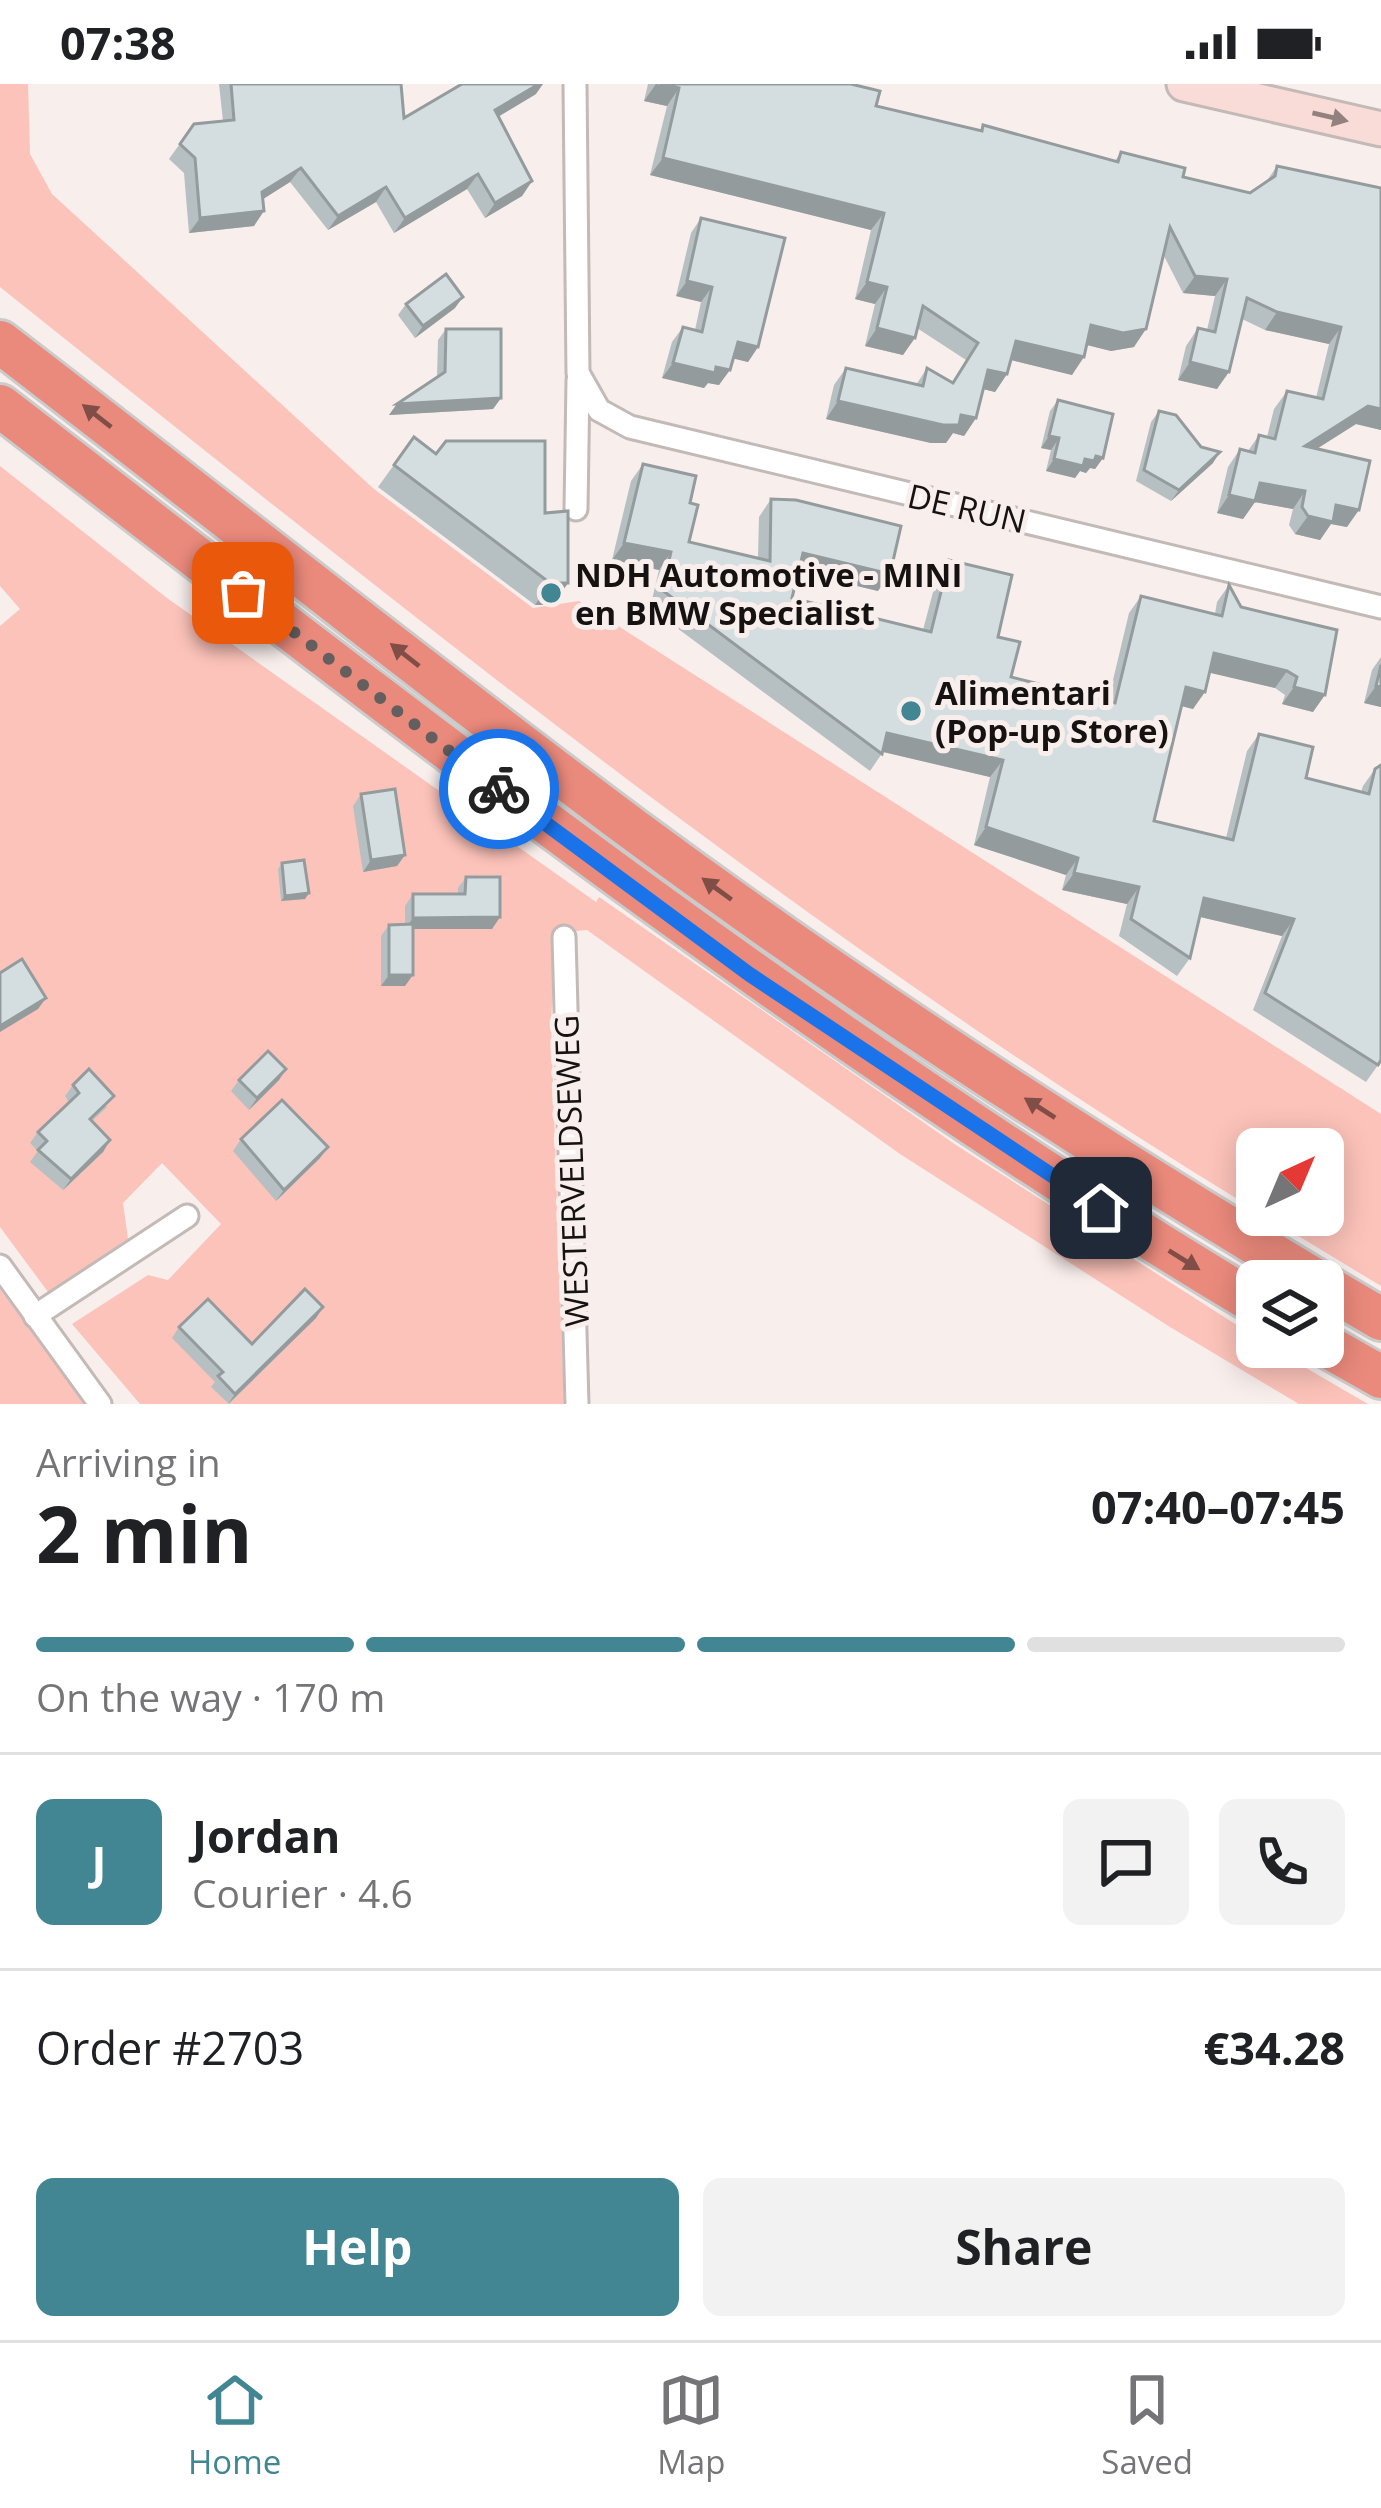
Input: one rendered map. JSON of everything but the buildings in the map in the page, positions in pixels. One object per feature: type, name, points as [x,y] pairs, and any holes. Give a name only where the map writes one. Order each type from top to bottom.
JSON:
[{"type":"highway","points":[[0,342],[634,830],[1049,1114],[1283,1260]]},
{"type":"highway","points":[[0,406],[749,974],[1022,1157],[1236,1291]]},
{"type":"highway","points":[[1344,1297],[1381,1319]]},
{"type":"highway","points":[[1344,1356],[1381,1377]]},
{"type":"main road","points":[[1184,84],[1381,129]]},
{"type":"street","points":[[574,84],[576,509]]},
{"type":"street","name":"DE RUN","points":[[578,373],[599,410],[630,427],[1381,607]]},
{"type":"street","name":"WESTERVELDSEWEG","points":[[565,938],[577,1404]]},
{"type":"street","points":[[35,1316],[187,1216]]},
{"type":"street","points":[[0,1266],[100,1404]]},
{"type":"shaded area","points":[[0,84],[28,84],[30,154],[52,194],[374,489],[533,608],[579,601],[1381,1114],[1381,1286],[1299,1236],[1344,1236],[1344,1128],[1236,1128],[1236,1198],[1092,1107],[771,885],[459,651],[0,287]]},
{"type":"shaded area","points":[[0,466],[167,598],[596,902],[599,897],[956,1145],[1236,1325],[1236,1366],[900,1154],[587,930],[556,933],[551,1022],[564,1404],[140,1404],[72,1324],[148,1275],[168,1280],[221,1224],[162,1163],[123,1203],[128,1239],[48,1292],[0,1227],[0,626],[20,609],[0,586]]},
{"type":"shaded area","points":[[0,1289],[86,1404],[0,1404]]},
{"type":"shaded area","points":[[1239,1368],[1306,1368],[1368,1404],[1299,1404]]},
{"type":"way so far","points":[[243,593],[499,789]]},
{"type":"place","name":"NDH Automotive - MINI en BMW Specialist","points":[[551,593]]},
{"type":"place","name":"Alimentari (Pop-up Store)","points":[[911,711]]},
{"type":"route","points":[[499,789],[749,974],[1101,1208]]}]
